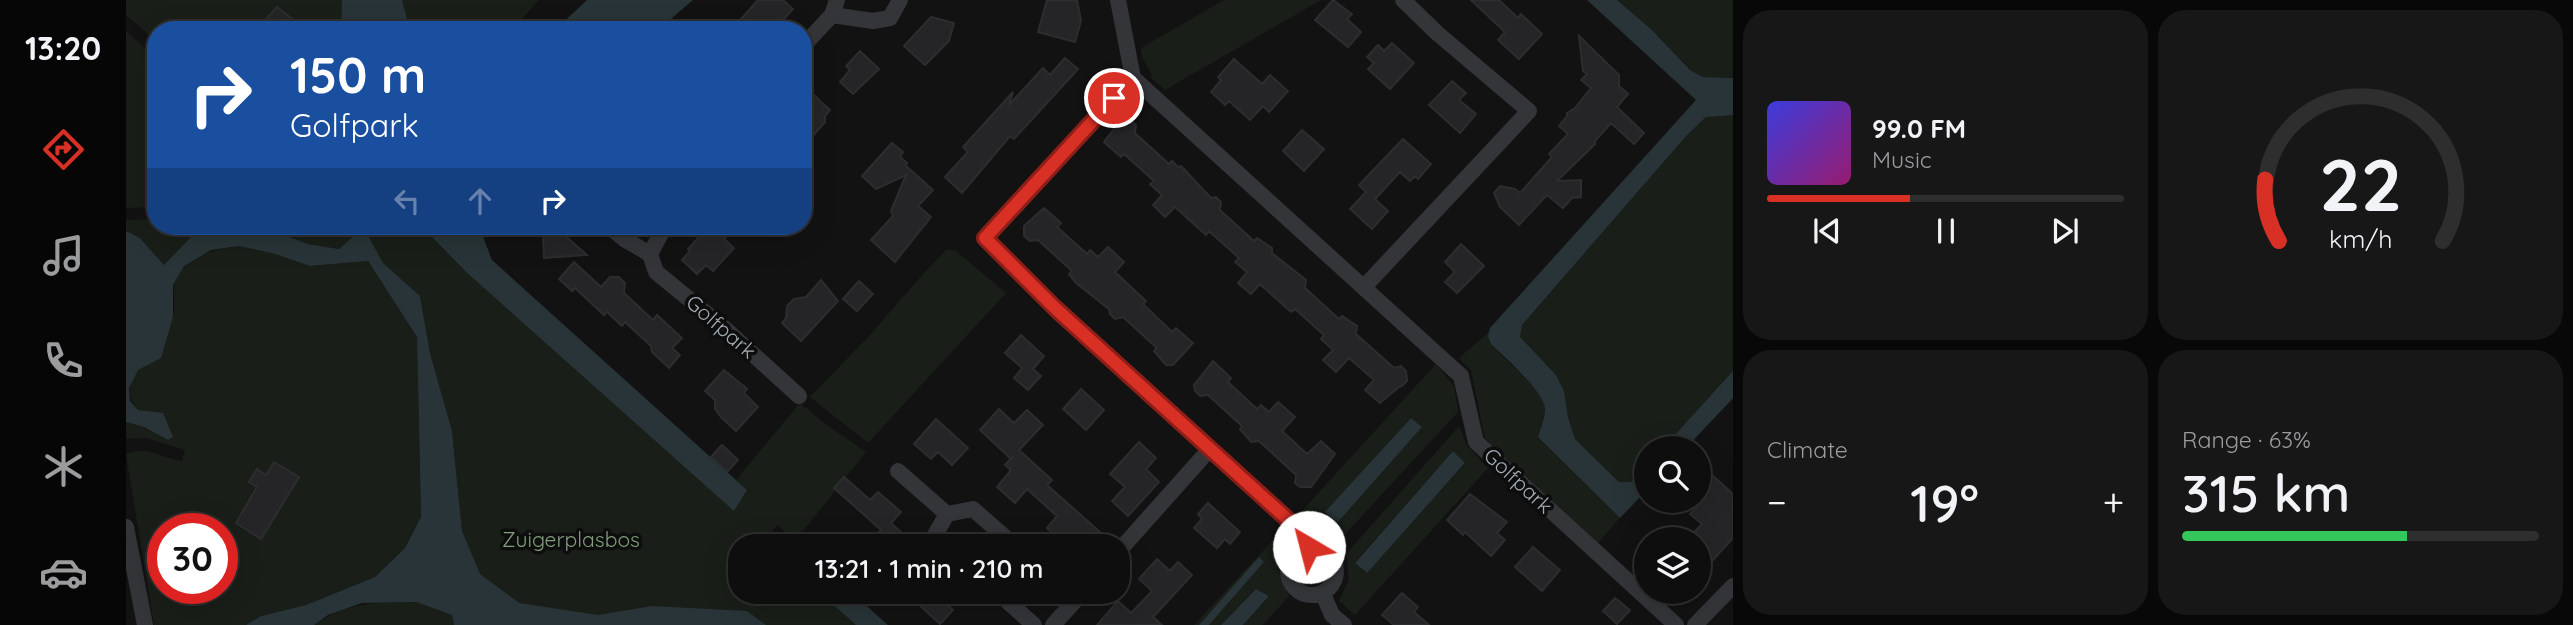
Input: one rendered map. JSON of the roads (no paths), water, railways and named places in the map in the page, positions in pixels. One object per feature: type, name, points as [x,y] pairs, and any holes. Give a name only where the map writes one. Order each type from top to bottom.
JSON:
[{"type":"street","points":[[812,35],[834,8],[873,21],[890,18],[900,0]]},
{"type":"street","points":[[1118,0],[1132,78],[985,238],[1055,308],[1308,538],[1309,547]]},
{"type":"street","points":[[1364,287],[1529,111],[1437,33],[1403,0]]},
{"type":"street","name":"Golfpark","points":[[1132,78],[1461,376],[1476,442],[1676,625]]},
{"type":"street","name":"Golfpark","points":[[619,235],[650,254],[656,272],[723,327],[799,396]]},
{"type":"street","points":[[650,254],[660,235]]},
{"type":"street","points":[[1130,539],[1209,450]]},
{"type":"street","points":[[898,471],[947,514]]},
{"type":"street","points":[[936,534],[947,514],[973,509],[1001,534]]},
{"type":"street","points":[[126,527],[145,625]]},
{"type":"street","points":[[1309,547],[1320,547],[1330,553],[1337,567],[1334,583],[1323,594],[1305,595],[1297,590],[1289,579],[1289,565],[1296,552],[1309,547]]},
{"type":"street","points":[[1695,625],[1733,586]]},
{"type":"street","points":[[1323,594],[1332,615],[1343,625]]},
{"type":"street","points":[[1010,604],[1034,625]]},
{"type":"street","points":[[1053,625],[1069,604]]},
{"type":"park label","name":"Zuigerplasbos","points":[[571,540]]}]
